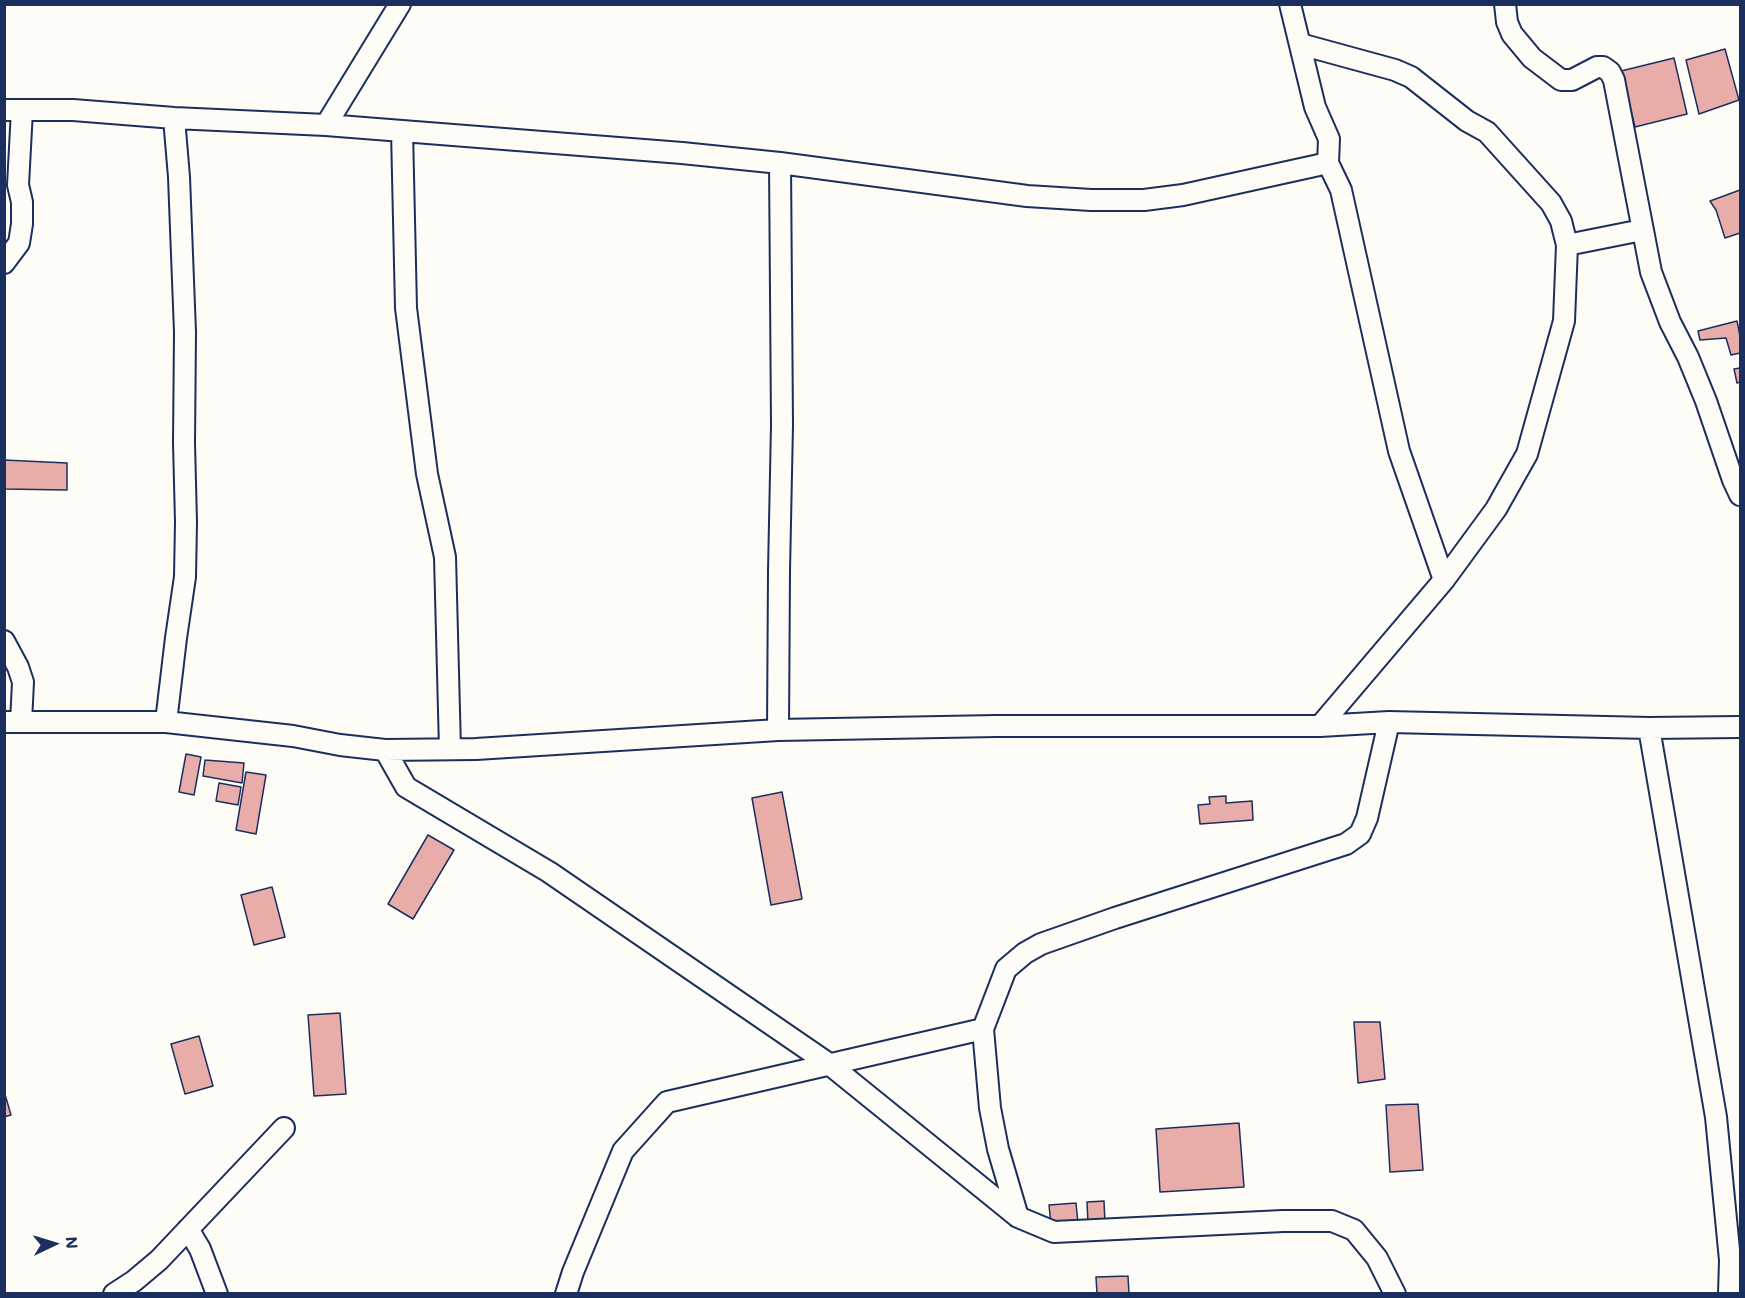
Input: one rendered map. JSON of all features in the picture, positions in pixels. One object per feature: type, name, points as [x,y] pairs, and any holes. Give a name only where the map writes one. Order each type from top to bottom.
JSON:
[{"type":"street","points":[[326,125],[400,4]]},
{"type":"street","points":[[1290,4],[1315,107],[1329,139],[1328,163],[1341,190],[1400,451],[1444,580]]},
{"type":"street","points":[[1505,4],[1507,22],[1512,34],[1533,58],[1561,80],[1572,80],[1597,67],[1604,67],[1614,80],[1651,272],[1670,322],[1688,357],[1740,495]]},
{"type":"street","points":[[1300,44],[1395,70],[1411,77],[1467,121],[1487,132],[1551,203],[1562,221],[1567,245],[1564,321],[1527,454],[1496,509],[1444,580],[1320,726]]},
{"type":"street","points":[[4,263],[19,243],[22,224],[13,110],[73,110],[174,118],[326,125],[682,153],[780,163],[1027,196],[1091,200],[1144,200],[1183,195],[1328,163]]},
{"type":"street","points":[[166,722],[185,577],[185,332],[179,177],[174,118]]},
{"type":"street","points":[[402,131],[406,308],[427,474],[445,557],[450,750]]},
{"type":"street","points":[[778,730],[782,425],[780,163]]},
{"type":"street","points":[[1567,245],[1642,230]]},
{"type":"street","points":[[4,641],[23,682],[13,722],[166,722],[293,736],[340,745],[385,750],[450,750],[778,730],[1087,725],[1320,726],[1389,722],[1649,728],[1740,727]]},
{"type":"street","points":[[1018,1217],[998,1149],[990,1108],[983,1029],[1006,969],[1025,953],[1041,944],[1346,844],[1360,834],[1367,818],[1389,722]]},
{"type":"street","points":[[1649,728],[1716,1117],[1730,1260],[1729,1293]]},
{"type":"street","points":[[385,750],[406,787],[549,872],[829,1064],[1018,1217],[1054,1232],[1283,1221],[1332,1221],[1354,1230],[1377,1258],[1395,1293]]},
{"type":"street","points":[[566,1293],[623,1151],[667,1102],[983,1029]]},
{"type":"street","points":[[114,1293],[134,1281],[159,1260],[284,1128]]},
{"type":"street","points":[[188,1229],[200,1249],[217,1293]]},
{"type":"building","points":[[1725,49],[1739,100],[1699,114],[1686,60]]},
{"type":"building","points":[[1674,58],[1687,114],[1635,127],[1621,71]]},
{"type":"building","points":[[1740,190],[1740,233],[1725,238],[1716,210],[1710,201]]},
{"type":"building","points":[[1737,321],[1740,353],[1731,355],[1726,338],[1700,340],[1698,331]]},
{"type":"building","points":[[1740,368],[1740,382],[1737,383],[1734,369]]},
{"type":"building","points":[[4,460],[67,463],[67,490],[4,489]]},
{"type":"building","points":[[186,754],[201,757],[194,795],[179,792]]},
{"type":"building","points":[[205,760],[244,763],[242,783],[203,776]]},
{"type":"building","points":[[246,772],[266,775],[256,834],[236,830]]},
{"type":"building","points":[[219,783],[241,787],[238,805],[216,801]]},
{"type":"building","points":[[782,792],[802,899],[771,905],[752,798]]},
{"type":"building","points":[[1226,796],[1226,803],[1252,801],[1253,820],[1200,824],[1198,805],[1210,804],[1209,797]]},
{"type":"building","points":[[428,835],[454,850],[413,919],[388,904]]},
{"type":"building","points":[[272,887],[285,937],[254,945],[241,895]]},
{"type":"building","points":[[340,1013],[346,1094],[314,1096],[308,1015]]},
{"type":"building","points":[[1354,1022],[1380,1022],[1385,1079],[1358,1083]]},
{"type":"building","points":[[199,1036],[213,1086],[185,1094],[171,1044]]},
{"type":"building","points":[[4,1091],[11,1115],[4,1117]]},
{"type":"building","points":[[1418,1104],[1423,1170],[1390,1172],[1386,1105]]},
{"type":"building","points":[[1239,1123],[1244,1187],[1160,1192],[1156,1129]]},
{"type":"building","points":[[1104,1201],[1105,1223],[1088,1224],[1087,1202]]},
{"type":"building","points":[[1076,1203],[1078,1223],[1051,1225],[1049,1205]]},
{"type":"building","points":[[1128,1276],[1129,1294],[1097,1294],[1096,1277]]}]
